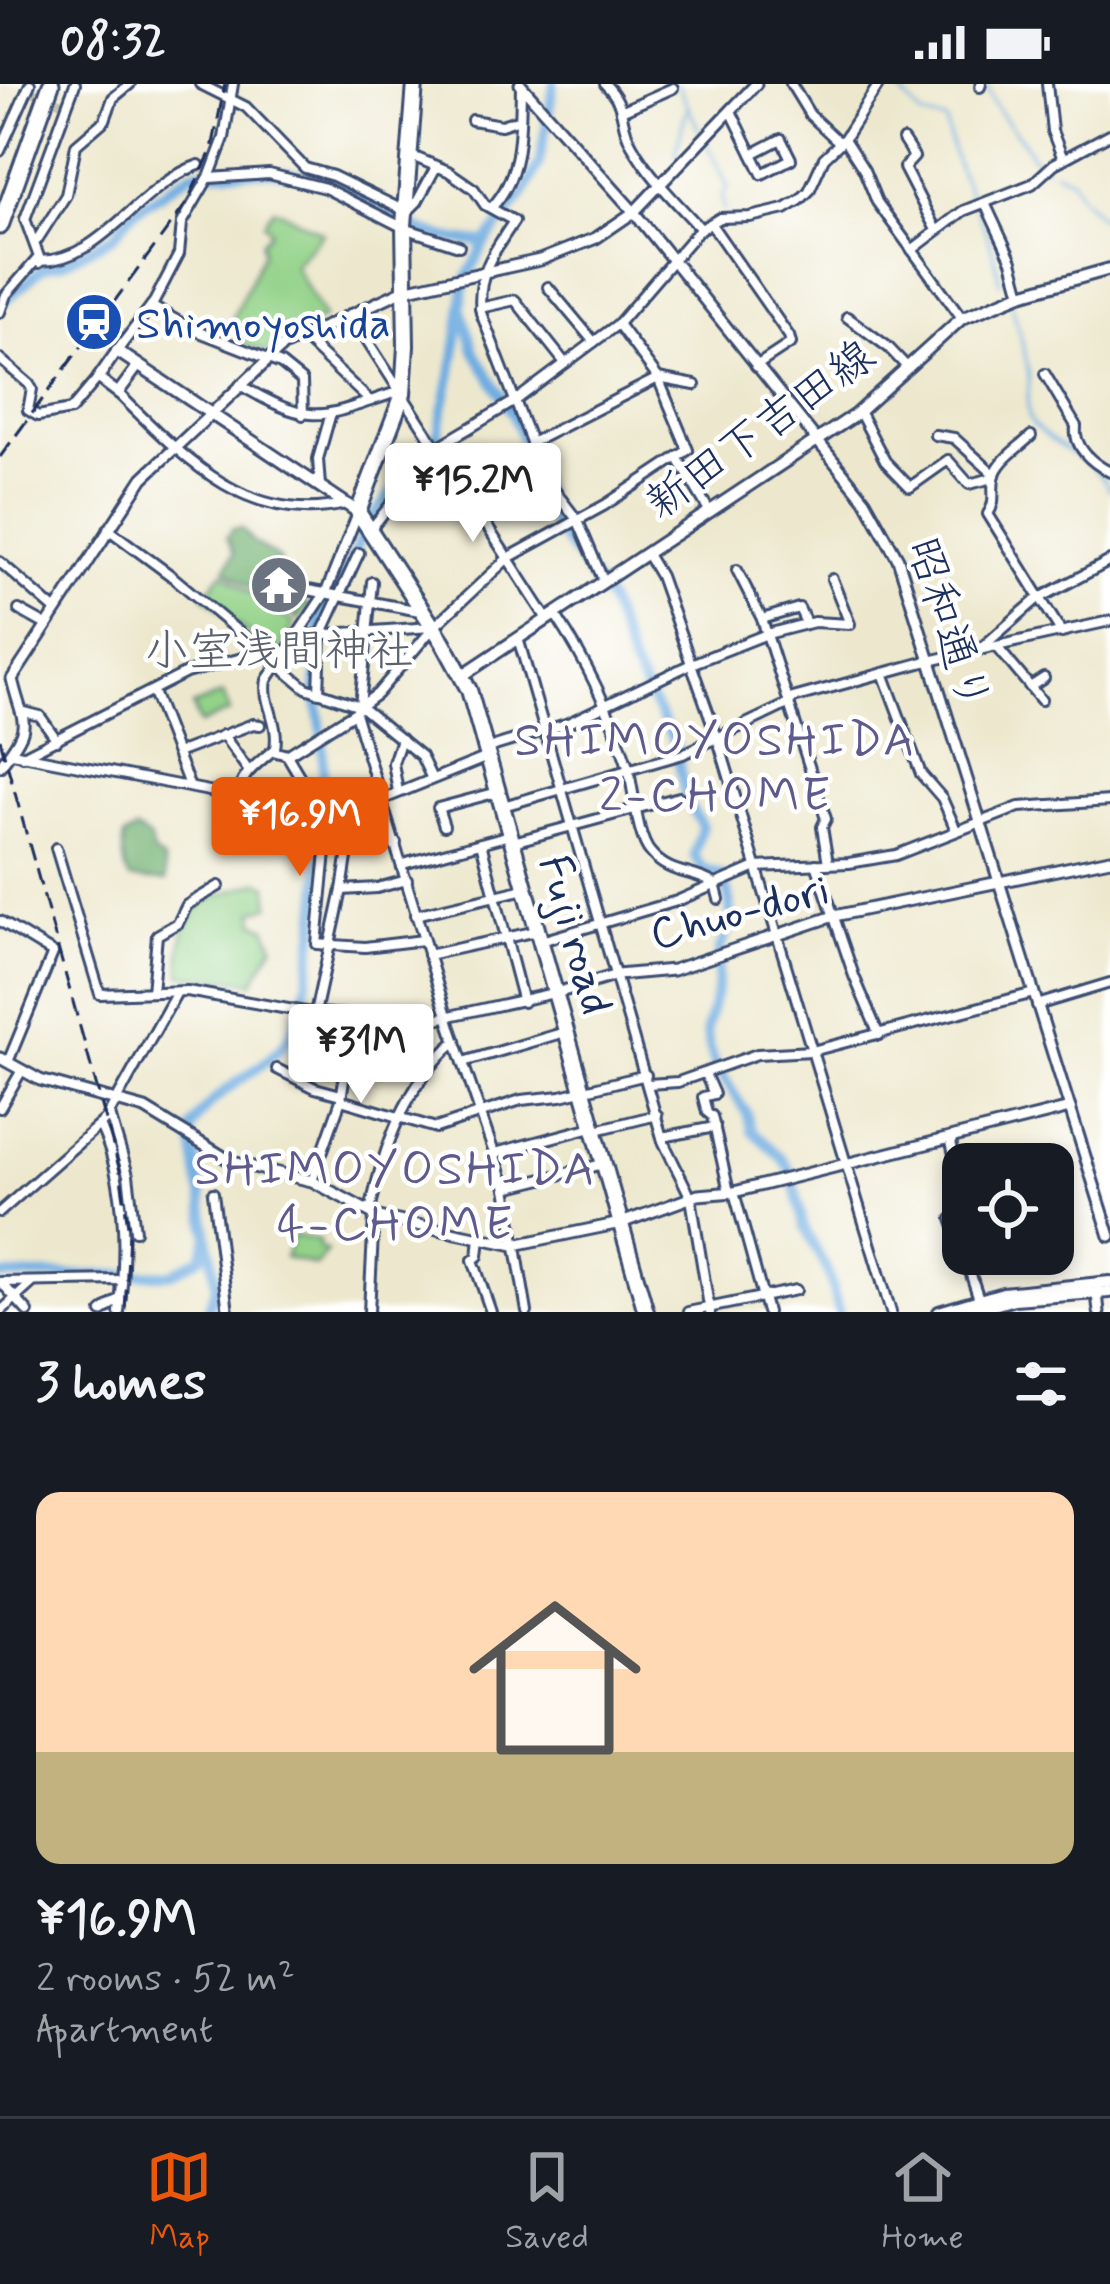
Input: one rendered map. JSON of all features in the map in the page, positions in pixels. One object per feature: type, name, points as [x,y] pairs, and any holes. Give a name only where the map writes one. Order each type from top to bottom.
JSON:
[{"type":"highway","points":[[0,226],[51,84]]},
{"type":"highway","points":[[360,518],[401,392],[406,346],[405,220],[415,84]]},
{"type":"highway","points":[[0,201],[33,88]]},
{"type":"highway","name":"Fuji road","points":[[360,518],[463,676],[489,752],[646,1312]]},
{"type":"main road","name":"新田下吉田線","points":[[463,676],[859,411],[962,317],[1021,294],[1110,269]]},
{"type":"main road","points":[[117,351],[320,486],[360,518]]},
{"type":"main road","points":[[970,1312],[1024,1289],[1110,1282]]},
{"type":"main road","points":[[939,1312],[1014,1299],[1103,1292]]},
{"type":"street","points":[[42,266],[25,219],[76,84]]},
{"type":"street","points":[[36,241],[66,195],[76,145],[100,126],[113,98],[130,84]]},
{"type":"street","points":[[200,84],[254,114],[304,176],[459,246]]},
{"type":"street","points":[[0,359],[32,389],[28,410],[38,416],[71,410],[152,305],[179,254],[182,223],[211,174],[233,84]]},
{"type":"street","points":[[493,208],[512,182],[520,84]]},
{"type":"street","name":"昭和通り","points":[[520,84],[634,212],[865,500],[893,545],[1110,1235]]},
{"type":"street","points":[[605,84],[619,98],[628,138],[701,230]]},
{"type":"street","points":[[791,84],[810,115],[842,141],[864,170],[877,202],[962,317]]},
{"type":"street","points":[[240,801],[240,785],[248,770],[273,752],[277,738],[265,687],[326,592],[360,518],[433,444],[510,404],[618,324],[701,230],[720,218],[750,218],[800,200],[824,158],[842,141],[879,84]]},
{"type":"street","points":[[1047,84],[1052,131],[1063,159]]},
{"type":"street","points":[[8,757],[24,728],[25,712],[12,679],[55,610],[143,478],[268,358],[301,336],[404,290],[483,275],[574,249],[634,212],[749,87]]},
{"type":"street","points":[[0,151],[19,101],[33,88]]},
{"type":"street","points":[[621,111],[674,88]]},
{"type":"street","points":[[731,111],[752,154],[763,174],[791,159],[781,139],[752,154]]},
{"type":"street","points":[[472,120],[500,124],[520,118]]},
{"type":"street","points":[[912,250],[963,211],[1032,184],[1051,166],[1110,134]]},
{"type":"street","points":[[903,140],[914,157],[904,168],[936,230]]},
{"type":"street","points":[[412,156],[474,189],[514,221],[486,263],[480,308],[510,404],[545,478],[578,521],[600,584]]},
{"type":"street","points":[[3,306],[42,266],[100,238],[146,195],[199,165]]},
{"type":"street","points":[[405,220],[436,167]]},
{"type":"street","points":[[211,174],[333,176],[405,220]]},
{"type":"street","points":[[985,203],[1012,261],[1021,294]]},
{"type":"street","points":[[711,224],[789,336],[791,343],[756,366]]},
{"type":"street","points":[[548,286],[594,342]]},
{"type":"street","points":[[480,308],[515,300],[566,363]]},
{"type":"street","points":[[152,305],[194,330],[287,367],[302,381],[303,415]]},
{"type":"street","points":[[350,314],[605,704],[629,769],[648,851],[675,873],[697,873],[721,882]]},
{"type":"street","points":[[847,317],[906,367]]},
{"type":"street","points":[[273,752],[287,755],[377,694],[434,627],[508,558],[578,521],[688,450],[658,378],[618,324]]},
{"type":"street","points":[[301,336],[370,400]]},
{"type":"street","points":[[118,393],[139,366]]},
{"type":"street","points":[[1045,374],[1076,426],[1074,436],[1084,453],[1110,472]]},
{"type":"street","points":[[98,378],[174,448],[246,498],[360,518]]},
{"type":"street","points":[[531,443],[658,378],[694,385]]},
{"type":"street","points":[[240,385],[303,415],[331,413],[401,392]]},
{"type":"street","points":[[859,411],[885,461],[910,487],[948,460],[969,484],[994,477]]},
{"type":"street","points":[[320,486],[318,459],[331,413]]},
{"type":"street","points":[[935,435],[954,438],[994,477]]},
{"type":"street","points":[[1031,436],[994,477],[996,501],[988,514],[1062,633]]},
{"type":"street","points":[[677,457],[710,512]]},
{"type":"street","points":[[108,530],[173,577],[277,666],[319,693],[358,709],[401,740],[421,756],[432,779]]},
{"type":"street","points":[[319,693],[321,635],[358,553]]},
{"type":"street","points":[[647,554],[660,576],[718,740],[891,1312]]},
{"type":"street","points":[[978,651],[1040,598],[1110,561]]},
{"type":"street","points":[[0,562],[55,610]]},
{"type":"street","points":[[736,570],[762,620],[826,820],[822,826],[828,863]]},
{"type":"street","points":[[8,757],[189,787],[240,801],[270,830],[322,822],[548,731],[766,634],[806,623],[850,624],[832,579]]},
{"type":"street","points":[[372,582],[358,709],[423,940],[506,1188],[527,1312]]},
{"type":"street","points":[[292,587],[423,612]]},
{"type":"street","points":[[762,620],[799,608],[806,623]]},
{"type":"street","points":[[19,610],[46,625]]},
{"type":"street","points":[[444,826],[438,808],[564,790],[679,755],[718,740],[793,698],[1110,621]]},
{"type":"street","points":[[296,636],[434,627]]},
{"type":"street","points":[[518,638],[662,1137],[691,1198],[710,1310]]},
{"type":"street","points":[[998,648],[1041,700]]},
{"type":"street","points":[[8,757],[57,740],[186,674],[261,653]]},
{"type":"street","points":[[884,673],[921,774],[942,798],[956,830]]},
{"type":"street","points":[[1030,687],[1044,678]]},
{"type":"street","points":[[153,692],[189,787]]},
{"type":"street","points":[[25,712],[40,716],[57,740]]},
{"type":"street","points":[[177,753],[260,725]]},
{"type":"street","points":[[223,735],[248,770]]},
{"type":"street","points":[[398,792],[393,763],[401,740]]},
{"type":"street","points":[[287,755],[322,822],[317,944],[386,946],[423,940]]},
{"type":"street","points":[[403,864],[481,843],[574,827],[679,797]]},
{"type":"street","points":[[428,956],[603,923],[677,901],[757,867],[849,863],[896,855],[1010,810],[1036,804],[1110,801]]},
{"type":"street","points":[[305,1012],[342,890],[354,811]]},
{"type":"street","points":[[349,846],[396,843]]},
{"type":"street","points":[[481,843],[524,1002]]},
{"type":"street","name":"Chuo-dori","points":[[56,848],[100,994],[177,991],[305,1012],[448,1019],[617,975],[673,970],[835,916],[1110,859]]},
{"type":"street","points":[[816,864],[879,1035]]},
{"type":"street","points":[[342,890],[377,889],[407,880]]},
{"type":"street","points":[[719,899],[721,882]]},
{"type":"street","points":[[152,992],[157,935],[178,923],[187,905],[219,886]]},
{"type":"street","points":[[416,915],[527,889]]},
{"type":"street","points":[[0,921],[53,953],[4,1060],[40,1080],[152,1112],[232,1162],[312,1181],[372,1214],[514,1245],[1070,1108]]},
{"type":"street","points":[[277,1069],[341,1098],[436,1128],[521,1100],[647,1080],[678,1082],[757,1054],[812,1051],[1110,982]]},
{"type":"street","points":[[0,1212],[110,1114],[177,991]]},
{"type":"street","points":[[312,1181],[341,1098],[353,1016]]},
{"type":"street","points":[[463,1062],[567,1032]]},
{"type":"street","points":[[369,1312],[378,1174],[414,1087],[456,1041]]},
{"type":"street","points":[[0,1108],[22,1070]]},
{"type":"street","points":[[706,1074],[714,1094],[703,1096],[767,1312]]},
{"type":"street","points":[[110,1114],[128,1175],[135,1231]]},
{"type":"street","points":[[495,1154],[656,1115]]},
{"type":"street","points":[[100,1125],[121,1205],[119,1312]]},
{"type":"street","points":[[662,1137],[715,1127]]},
{"type":"street","points":[[950,1138],[951,1143]]},
{"type":"street","points":[[506,1188],[605,1163]]},
{"type":"street","points":[[213,1193],[228,1312]]},
{"type":"street","points":[[481,1237],[478,1256],[472,1260],[491,1312]]},
{"type":"street","points":[[972,1275],[983,1306]]},
{"type":"street","points":[[0,1281],[123,1276]]},
{"type":"street","points":[[0,1281],[28,1312]]},
{"type":"street","points":[[0,1312],[32,1282]]},
{"type":"street","points":[[688,1312],[796,1291]]},
{"type":"street","points":[[1099,1312],[1103,1292]]},
{"type":"street","points":[[102,1312],[121,1299]]},
{"type":"green space","points":[[274,208],[323,233],[294,265],[324,318],[265,352],[235,341],[238,332],[229,326],[263,253],[261,243],[271,231],[264,223]]},
{"type":"green space","points":[[242,528],[280,560],[263,588],[283,603],[309,606],[299,619],[225,570],[234,553],[227,537],[233,529]]},
{"type":"green space","points":[[222,573],[295,624],[275,657],[204,596]]},
{"type":"green space","points":[[223,694],[230,712],[200,724],[193,706]]},
{"type":"green space","points":[[136,830],[150,839],[153,853],[164,861],[166,881],[128,876],[124,837]]},
{"type":"green space","points":[[259,882],[268,885],[270,906],[254,911],[255,922],[266,927],[274,945],[253,982],[181,975],[183,934],[196,909],[221,894]]},
{"type":"green space","points":[[294,1235],[319,1241],[319,1248],[327,1251],[316,1266],[285,1257]]},
{"type":"water","points":[[226,799],[256,823],[247,829],[227,830],[219,819],[225,813]]},
{"type":"waterway","points":[[316,689],[319,617],[366,525],[438,433],[465,282],[486,242],[524,194],[539,163],[554,84]]},
{"type":"waterway","points":[[677,84],[701,134]]},
{"type":"waterway","points":[[894,84],[922,116],[946,121],[1000,283]]},
{"type":"waterway","points":[[986,84],[1000,112],[1045,167]]},
{"type":"waterway","points":[[679,159],[676,152],[689,106]]},
{"type":"waterway","points":[[708,145],[728,187],[722,196],[724,210]]},
{"type":"waterway","points":[[1054,171],[1073,180],[1080,195],[1110,227]]},
{"type":"waterway","points":[[0,301],[43,268],[113,237],[132,213],[193,172],[271,172],[321,179],[417,229],[486,242]]},
{"type":"waterway","points":[[1012,305],[1028,369],[1030,419],[1094,470],[1110,490]]},
{"type":"waterway","points":[[462,309],[474,351],[512,414],[542,485],[553,526],[608,600],[632,665],[675,743],[686,800],[702,826],[694,855],[703,869],[721,875],[729,894],[731,923],[719,951],[717,989],[706,1030],[713,1061],[747,1114],[752,1131],[792,1173],[804,1227],[827,1270],[839,1312]]},
{"type":"waterway","points":[[316,694],[321,728]]},
{"type":"waterway","points":[[207,1312],[216,1285],[191,1131],[209,1105],[284,1044],[296,1020],[306,986],[318,896],[322,736]]},
{"type":"waterway","points":[[0,1276],[171,1274],[201,1257],[207,1239]]},
{"type":"tunnel","points":[[32,92],[65,104]]},
{"type":"railway","points":[[0,457],[186,204],[212,149],[225,84]]},
{"type":"railway","points":[[0,739],[120,1171],[129,1233],[125,1312]]},
{"type":"place","name":"Shimoyoshida","points":[[94,322]]},
{"type":"place","name":"小室浅間神社","points":[[279,585]]},
{"type":"district","name":"SHIMOYOSHIDA 2-CHOME","points":[[716,766]]},
{"type":"district","name":"SHIMOYOSHIDA 4-CHOME","points":[[396,1194]]}]
